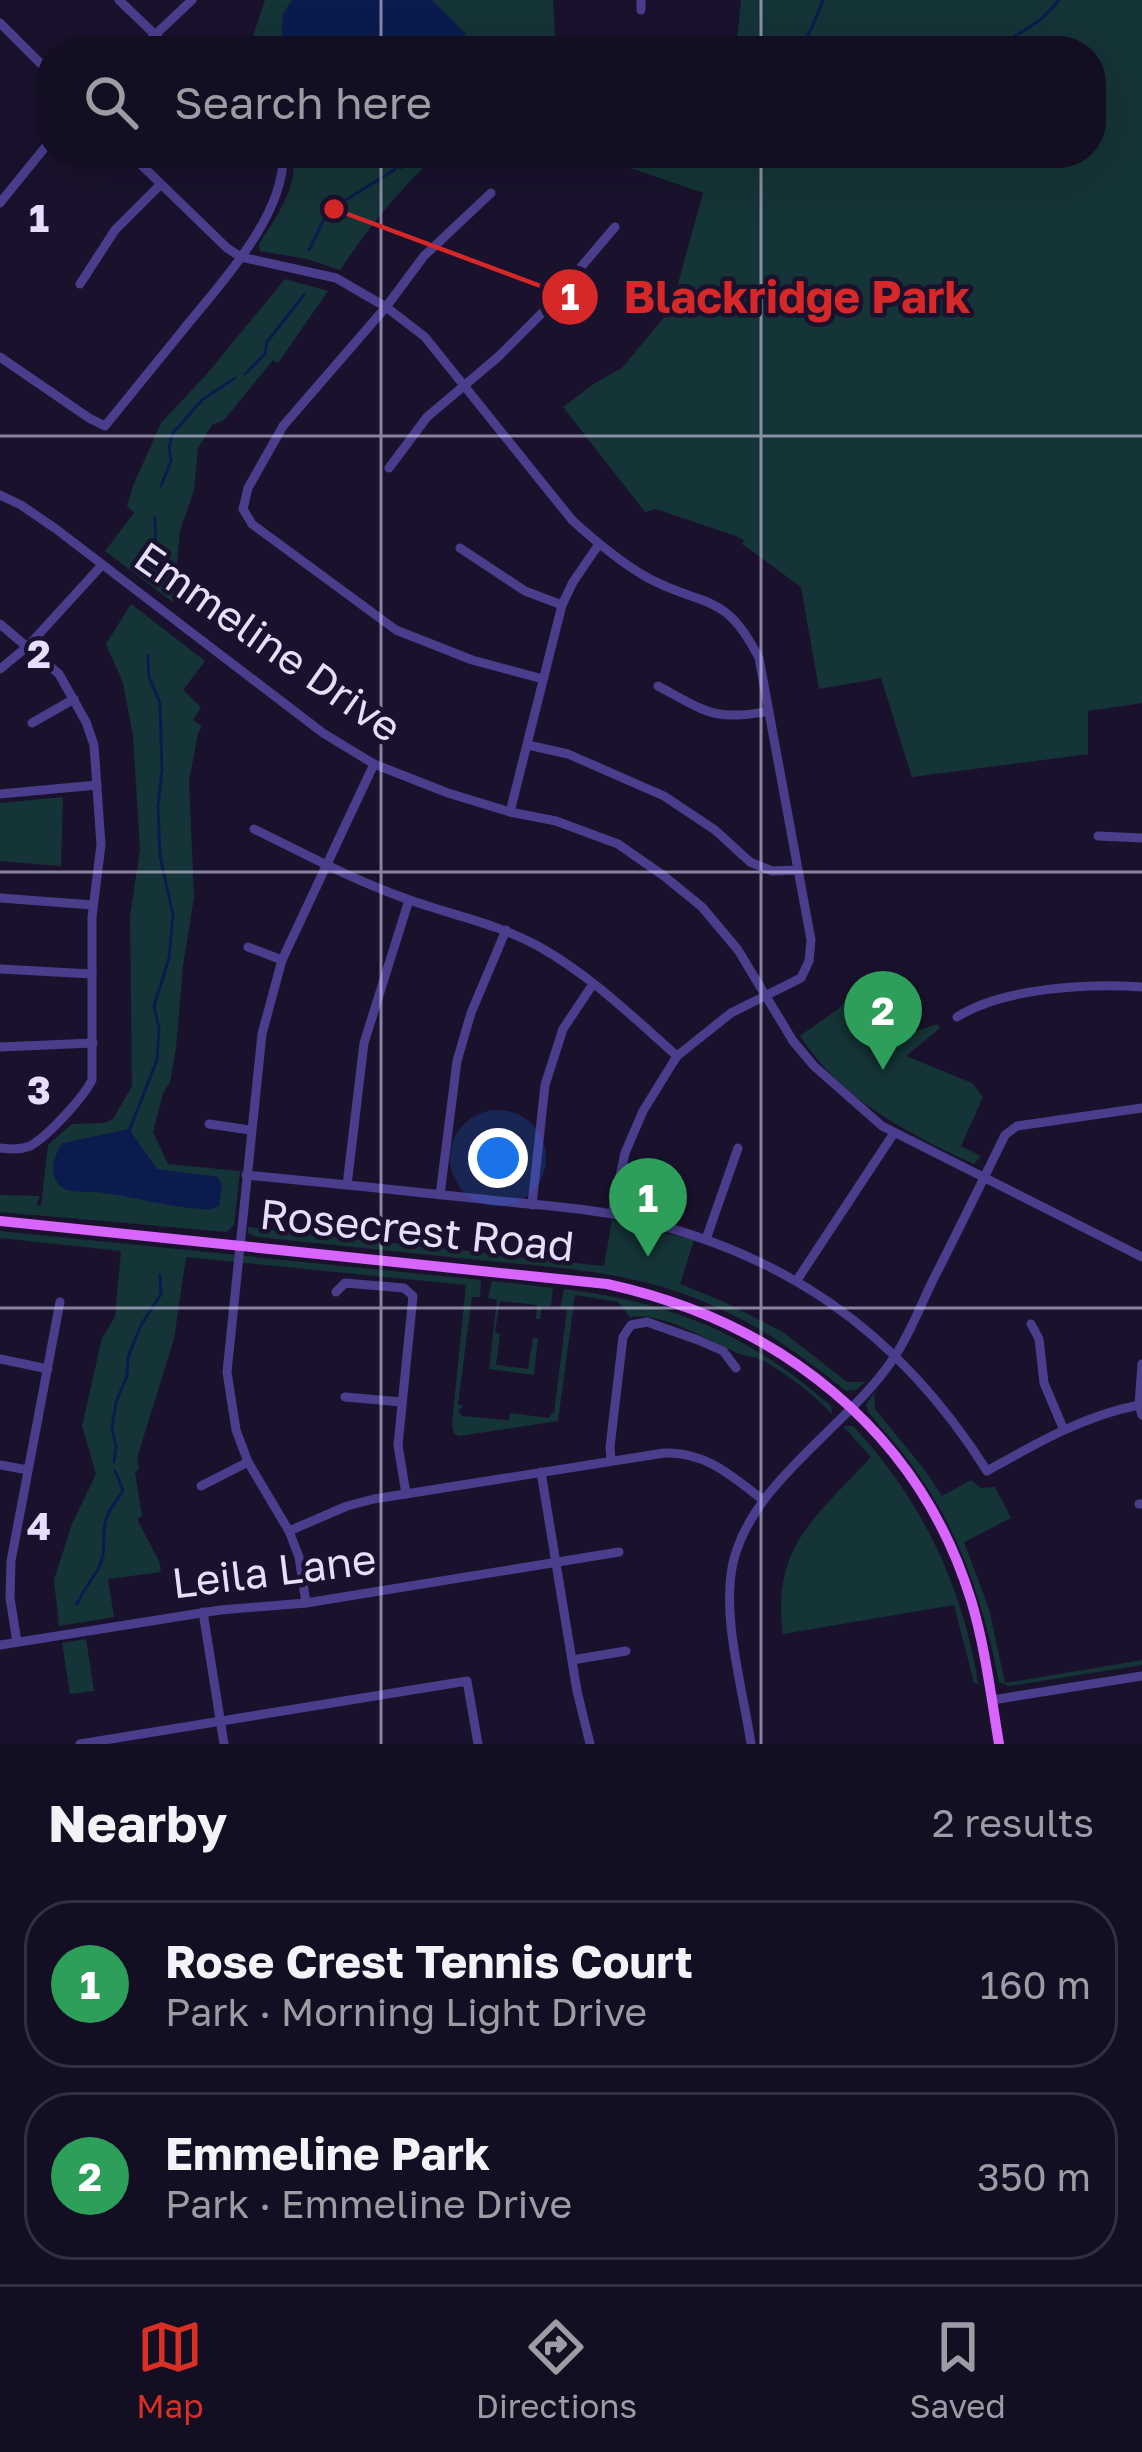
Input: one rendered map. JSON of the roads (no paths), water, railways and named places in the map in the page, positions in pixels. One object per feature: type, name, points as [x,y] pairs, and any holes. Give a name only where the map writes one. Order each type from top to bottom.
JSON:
[{"type":"main road","name":"Rosecrest Road","points":[[0,1221],[562,1278],[648,1293],[711,1315],[769,1345],[851,1408],[930,1508],[958,1564],[977,1622],[999,1744]]},
{"type":"street","points":[[119,0],[154,36],[192,0]]},
{"type":"street","points":[[0,23],[36,59]]},
{"type":"street","points":[[0,203],[36,159]]},
{"type":"street","points":[[144,168],[227,248],[242,257],[336,278],[386,307],[425,338],[572,520],[649,578],[718,605],[736,620],[759,658],[812,940],[809,961],[801,978],[731,1013],[677,1056],[643,1111],[625,1153],[612,1214]]},
{"type":"street","points":[[0,357],[105,426],[242,257],[275,200],[284,168]]},
{"type":"street","points":[[80,284],[116,230],[160,185]]},
{"type":"street","points":[[491,193],[424,256],[284,426],[248,488],[243,508],[252,524],[396,630],[472,660],[543,679]]},
{"type":"street","points":[[389,468],[427,417],[542,314],[615,226]]},
{"type":"street","name":"Emmeline Drive","points":[[0,495],[56,529],[323,733],[374,764],[448,793],[556,821],[618,844],[702,908],[738,950],[793,1041],[844,1095],[894,1133],[1142,1257]]},
{"type":"street","points":[[510,812],[562,605],[599,544]]},
{"type":"street","points":[[460,548],[525,591],[562,605]]},
{"type":"street","points":[[0,669],[28,646],[102,565]]},
{"type":"street","points":[[0,624],[59,674],[92,737],[101,849],[93,904],[93,1076],[38,1140],[27,1147],[0,1148]]},
{"type":"street","points":[[658,686],[710,714],[769,711]]},
{"type":"street","points":[[32,723],[74,700]]},
{"type":"street","points":[[529,745],[568,754],[664,796],[715,830],[750,862],[772,871],[797,870]]},
{"type":"street","points":[[306,1603],[299,1557],[289,1531],[248,1462],[236,1430],[227,1372],[262,1034],[282,960],[374,764]]},
{"type":"street","points":[[0,794],[97,785]]},
{"type":"street","points":[[254,829],[325,866],[409,900],[506,930],[562,960],[677,1056]]},
{"type":"street","points":[[1098,836],[1142,838]]},
{"type":"street","points":[[0,898],[93,904]]},
{"type":"street","points":[[347,1185],[364,1043],[409,900]]},
{"type":"street","points":[[440,1195],[460,1048],[506,930]]},
{"type":"street","points":[[248,947],[282,960]]},
{"type":"street","points":[[0,969],[92,974]]},
{"type":"street","points":[[532,1205],[545,1085],[563,1029],[593,984]]},
{"type":"street","points":[[957,1017],[978,1004],[1035,993],[1089,985],[1142,987]]},
{"type":"street","points":[[0,1046],[93,1043]]},
{"type":"street","points":[[751,1744],[729,1592],[734,1559],[763,1500],[896,1355],[1005,1135],[1017,1126],[1142,1108]]},
{"type":"street","points":[[209,1124],[250,1130]]},
{"type":"street","points":[[797,1280],[894,1133]]},
{"type":"street","points":[[706,1239],[738,1148]]},
{"type":"street","points":[[246,1175],[612,1214],[706,1239],[797,1280],[896,1355],[940,1403],[987,1472],[1063,1428],[1113,1410],[1141,1410],[1142,1364]]},
{"type":"street","points":[[336,1292],[345,1283],[404,1288],[412,1296],[398,1445],[406,1494]]},
{"type":"street","points":[[17,1642],[5,1560],[61,1302]]},
{"type":"street","points":[[611,1460],[623,1337],[634,1323],[647,1322],[726,1353],[736,1368]]},
{"type":"street","points":[[1031,1324],[1040,1339],[1045,1383],[1063,1428]]},
{"type":"street","points":[[0,1359],[48,1369]]},
{"type":"street","points":[[345,1397],[402,1402]]},
{"type":"street","points":[[289,1531],[354,1504],[656,1453],[688,1454],[718,1466],[763,1500]]},
{"type":"street","points":[[201,1486],[248,1462]]},
{"type":"street","points":[[0,1465],[28,1470]]},
{"type":"street","points":[[541,1472],[580,1709],[590,1744]]},
{"type":"street","name":"Leila Lane","points":[[0,1645],[203,1612],[306,1603],[619,1552]]},
{"type":"street","points":[[203,1612],[224,1744]]},
{"type":"street","points":[[572,1660],[626,1651]]},
{"type":"street","points":[[992,1700],[1142,1676]]},
{"type":"street","points":[[80,1744],[467,1681],[478,1744]]},
{"type":"water","points":[[292,0],[432,0],[466,36],[282,36],[283,14]]},
{"type":"water","points":[[129,1129],[157,1169],[218,1177],[222,1186],[219,1206],[188,1208],[73,1191],[56,1181],[54,1164],[63,1143]]},
{"type":"waterway","points":[[807,36],[823,0]]},
{"type":"waterway","points":[[1016,36],[1059,0]]},
{"type":"waterway","points":[[309,250],[328,211],[396,168]]},
{"type":"waterway","points":[[245,374],[265,354],[267,342],[304,295]]},
{"type":"waterway","points":[[161,486],[171,461],[173,433],[203,399],[235,378]]},
{"type":"waterway","points":[[155,518],[156,561]]},
{"type":"waterway","points":[[129,1131],[157,1060],[159,1029],[154,1006],[169,958],[173,915],[160,856],[160,703],[149,677],[148,656]]},
{"type":"waterway","points":[[114,1462],[116,1402],[141,1325],[161,1294],[160,1275]]},
{"type":"waterway","points":[[77,1604],[100,1565],[106,1519],[123,1490],[115,1471]]},
{"type":"place","name":"Blackridge Park","points":[[334,209]]},
{"type":"place","name":"Emmeline Park","points":[[883,1070]]},
{"type":"place","name":"Rose Crest Tennis Court","points":[[648,1257]]}]
